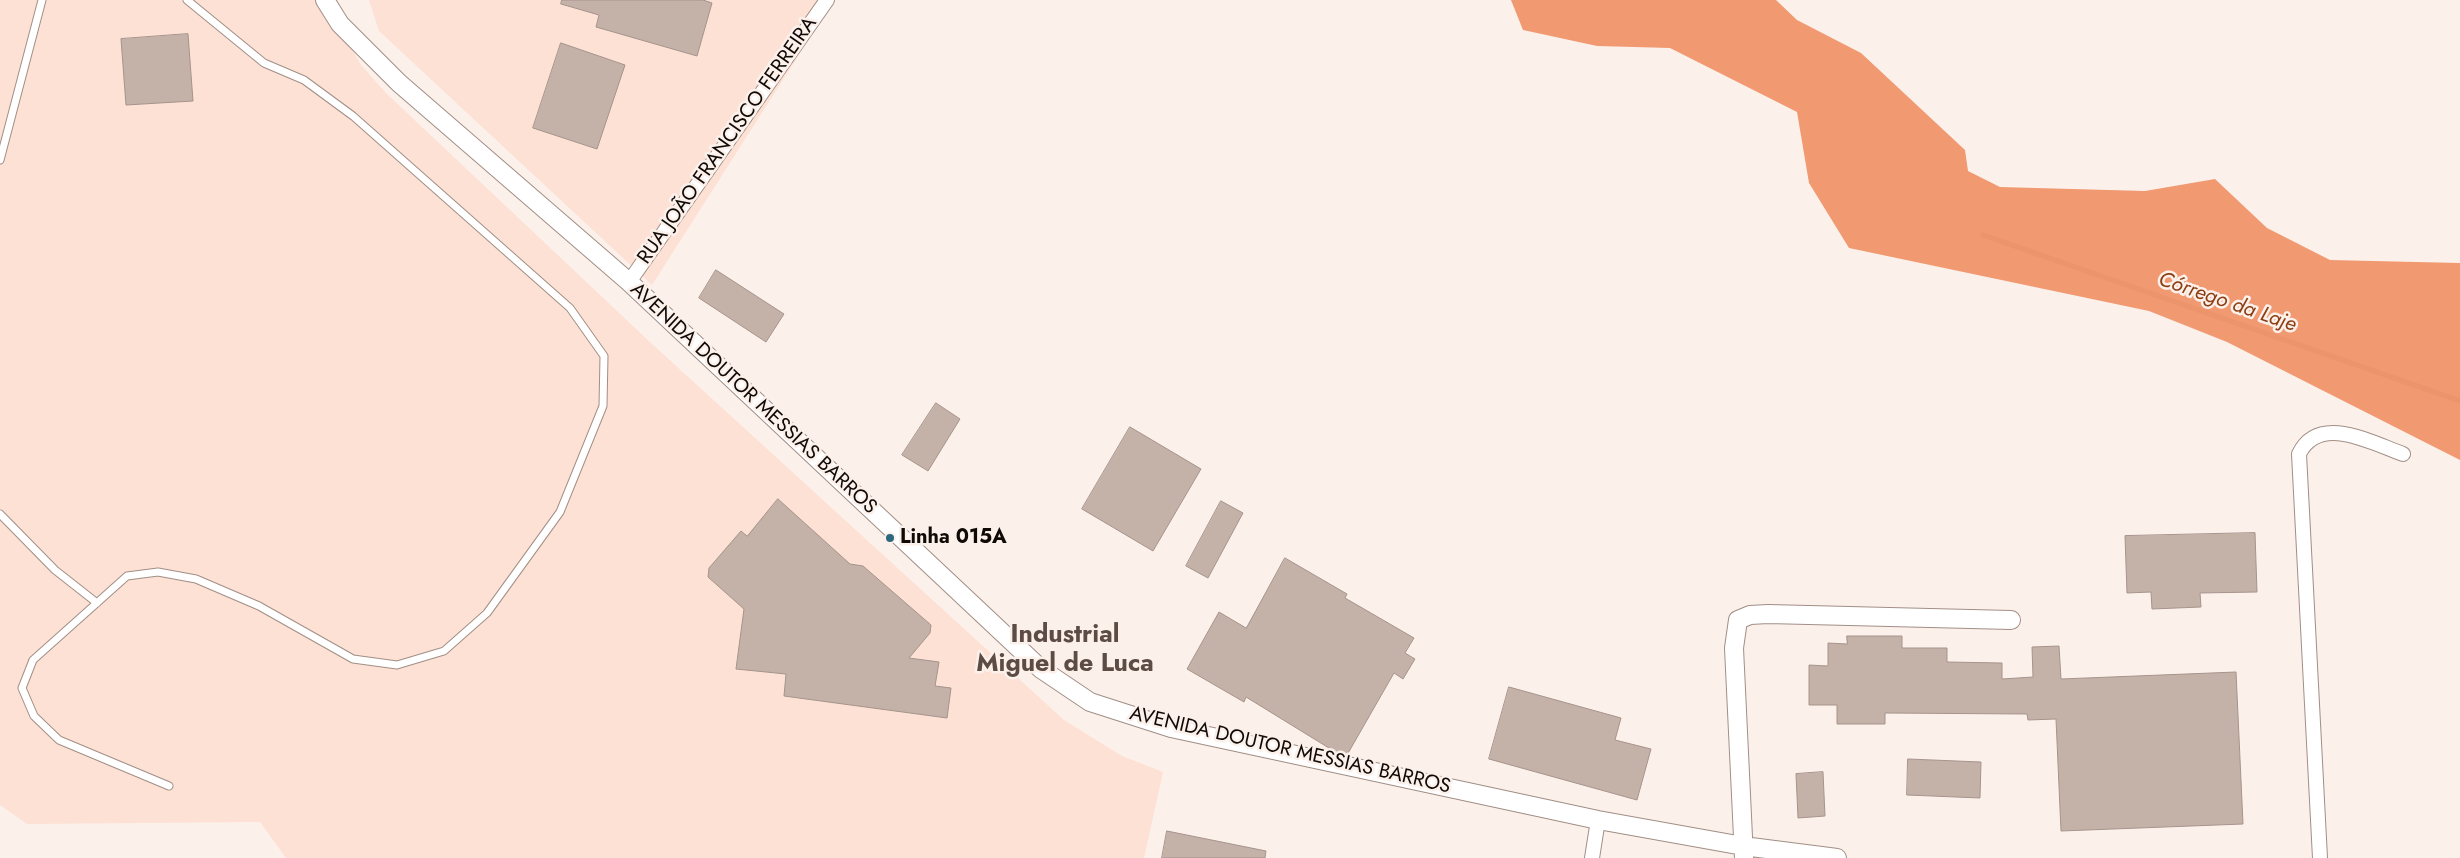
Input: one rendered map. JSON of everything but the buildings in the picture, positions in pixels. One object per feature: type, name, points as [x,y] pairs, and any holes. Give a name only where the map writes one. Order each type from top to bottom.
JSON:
[{"type":"street","name":"AVENIDA DOUTOR MESSIAS BARROS","points":[[325,0],[340,24],[399,83],[629,282],[1041,669],[1090,702],[1171,728],[1743,852],[1837,858]]},
{"type":"street","points":[[335,0],[340,24]]},
{"type":"street","name":"RUA JOÃO FRANCISCO FERREIRA","points":[[629,282],[827,0]]},
{"type":"street","points":[[2320,858],[2299,454],[2304,444],[2310,438],[2325,432],[2345,434],[2403,454]]},
{"type":"street","points":[[1743,852],[1734,648],[1738,620],[1750,615],[1768,614],[2010,620]]},
{"type":"street","points":[[1592,858],[1598,820]]},
{"type":"lane","points":[[0,160],[42,0]]},
{"type":"lane","points":[[169,786],[59,740],[34,716],[22,688],[34,660],[127,576],[158,572],[196,579],[259,606],[353,659],[397,665],[444,651],[487,613],[560,512],[604,406],[604,356],[570,308],[513,255],[353,116],[304,80],[264,63],[187,0]]},
{"type":"lane","points":[[0,514],[54,570],[97,603]]},
{"type":"shaded area","points":[[0,0],[325,0],[361,65],[386,93],[651,343],[1064,720],[1122,756],[1163,772],[1144,858],[286,858],[260,822],[27,824],[0,805]]},
{"type":"shaded area","points":[[369,0],[834,0],[652,285],[379,31]]},
{"type":"shaded area","points":[[1511,0],[1776,0],[1797,20],[1861,53],[1965,150],[1968,171],[2000,187],[2145,191],[2215,179],[2267,228],[2330,260],[2460,263],[2460,460],[2227,342],[2149,311],[1849,248],[1809,183],[1797,112],[1670,48],[1597,46],[1523,30]]},
{"type":"waterway","name":"Córrego da Laje","points":[[1983,235],[2460,401]]},
{"type":"place","name":"Linha 015A","points":[[890,538]]},
{"type":"district","name":"Industrial Miguel de Luca","points":[[1065,650]]}]
